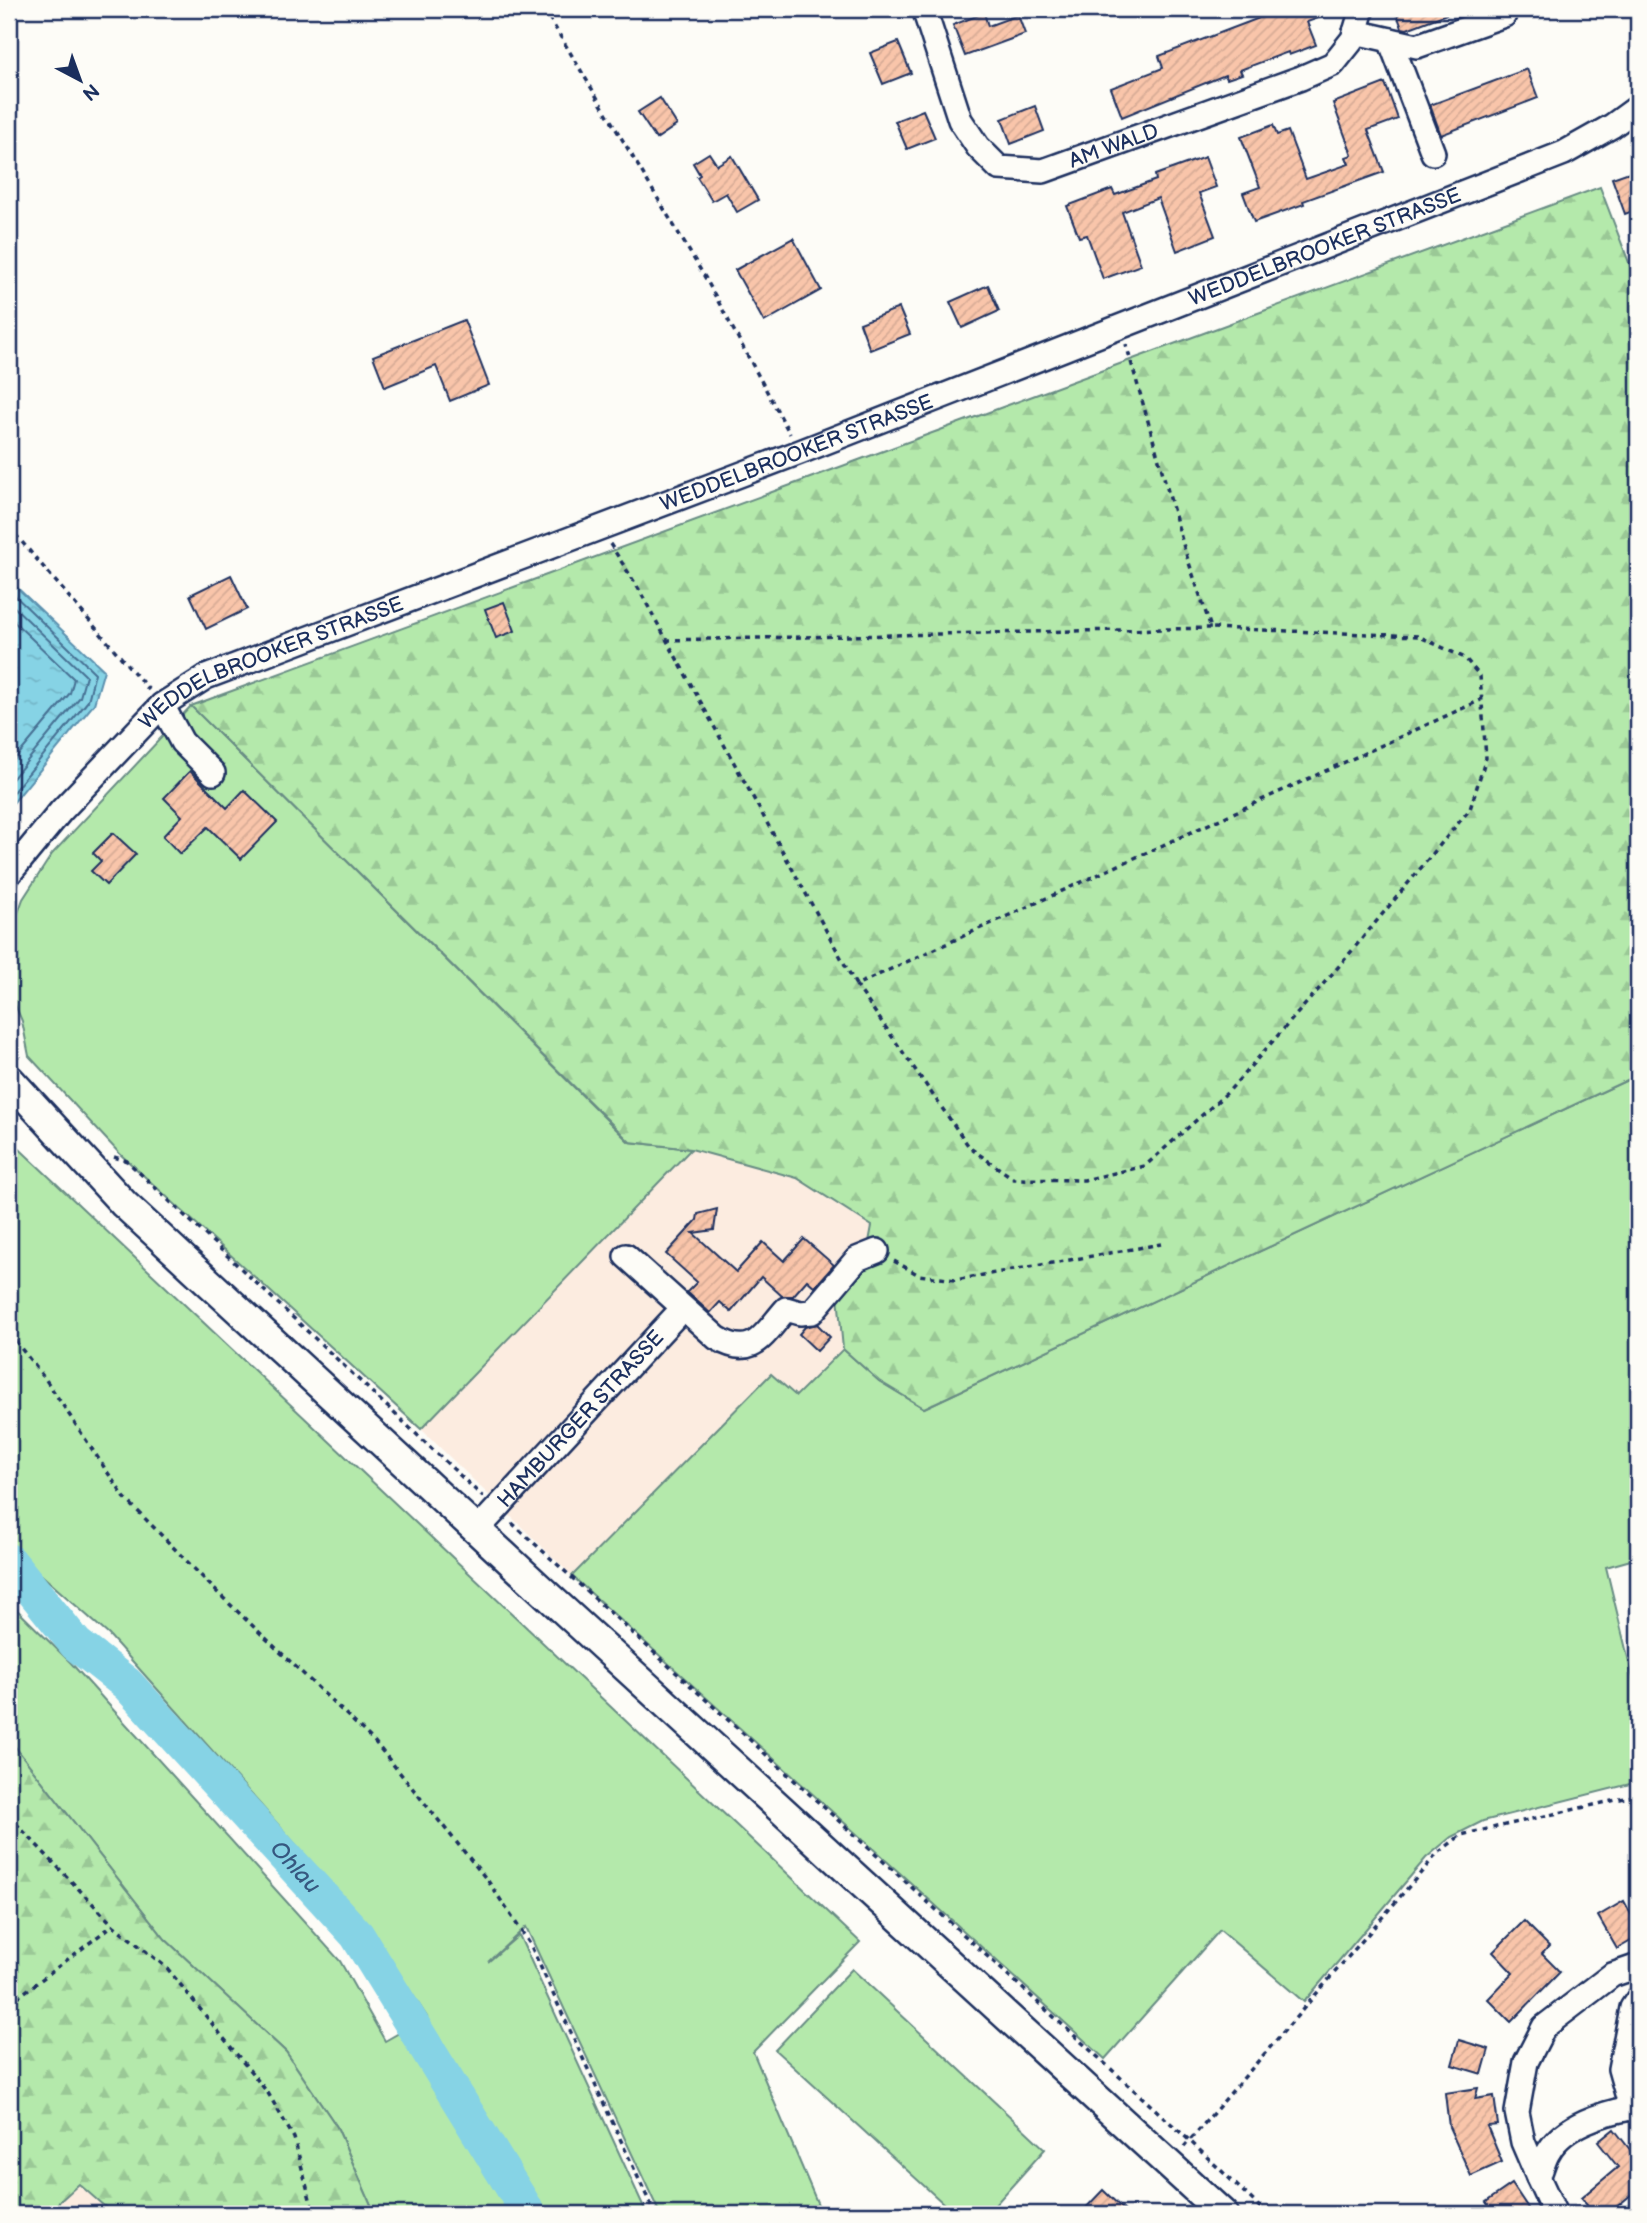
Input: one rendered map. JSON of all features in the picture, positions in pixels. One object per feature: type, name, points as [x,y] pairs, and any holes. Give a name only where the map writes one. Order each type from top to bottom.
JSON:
[{"type":"main road","points":[[16,1069],[124,1204],[1223,2214]]},
{"type":"street","name":"AM WALD","points":[[924,9],[960,120],[978,147],[999,168],[1043,172],[1333,64],[1353,39],[1362,9]]},
{"type":"street","points":[[1355,32],[1417,46],[1504,15]]},
{"type":"street","points":[[1390,40],[1433,153]]},
{"type":"street","name":"WEDDELBROOKER STRASSE","points":[[9,874],[61,811],[162,705],[206,677],[800,452],[1564,153],[1612,126],[1638,107]]},
{"type":"street","points":[[162,705],[182,742],[214,774]]},
{"type":"street","points":[[626,1256],[717,1338],[731,1346],[746,1348],[759,1340],[786,1309],[800,1313],[812,1312],[858,1259],[877,1251]]},
{"type":"street","name":"HAMBURGER STRASSE","points":[[477,1530],[683,1308]]},
{"type":"street","points":[[1555,2214],[1523,2142],[1517,2112],[1526,2062],[1544,2027],[1612,1975],[1638,1966]]},
{"type":"street","points":[[1538,2177],[1549,2149],[1574,2126],[1609,2112],[1635,2110],[1620,2069],[1632,2008],[1638,1999]]},
{"type":"path","points":[[544,9],[706,279],[800,452]]},
{"type":"path","points":[[1121,326],[1185,551],[1211,628]]},
{"type":"path","points":[[9,527],[162,705]]},
{"type":"path","points":[[599,528],[637,586],[666,640],[856,985],[970,1148],[1014,1179],[1084,1180],[1145,1166],[1229,1091],[1340,965],[1470,809],[1486,758],[1480,676],[1465,658],[1418,636],[1211,628],[666,640]]},
{"type":"path","points":[[856,985],[1481,700]]},
{"type":"path","points":[[9,1040],[16,1069]]},
{"type":"path","points":[[110,1156],[127,1161],[498,1510],[1267,2214]]},
{"type":"path","points":[[877,1251],[919,1275],[955,1280],[1161,1244]]},
{"type":"path","points":[[9,1333],[46,1380],[124,1497],[218,1592],[374,1741],[488,1881],[530,1944],[655,2214]]},
{"type":"path","points":[[1169,2163],[1437,1854],[1461,1835],[1638,1795]]},
{"type":"path","points":[[9,1816],[113,1925],[167,1968],[268,2093],[294,2138],[314,2214]]},
{"type":"path","points":[[9,2004],[113,1925]]},
{"type":"shaded area","points":[[691,1149],[797,1178],[872,1226],[865,1263],[838,1297],[843,1349],[796,1397],[771,1374],[572,1576],[421,1429]]},
{"type":"shaded area","points":[[79,2184],[113,2214],[46,2214]]},
{"type":"green space","points":[[1600,187],[1638,286],[1638,1075],[924,1408],[879,1381],[843,1349],[838,1296],[865,1263],[872,1226],[797,1178],[691,1149],[630,1142],[191,706]]},
{"type":"green space","points":[[191,706],[629,1142],[691,1149],[421,1429],[120,1154],[29,1056],[22,1021],[9,991],[9,938],[23,899],[52,854]]},
{"type":"green space","points":[[1638,1075],[1638,1558],[1606,1567],[1638,1699],[1638,1782],[1483,1821],[1451,1837],[1426,1858],[1304,2002],[1220,1930],[1105,2059],[572,1576],[771,1374],[796,1396],[843,1349],[879,1381],[924,1408]]},
{"type":"green space","points":[[9,1139],[860,1942],[753,2052],[822,2214],[660,2214],[526,1927],[488,1962],[519,1935],[647,2214],[375,2214],[337,2127],[286,2052],[165,1939],[9,1739],[9,1602],[71,1663],[340,1961],[385,2041],[427,2017],[367,1924],[109,1635],[9,1546]]},
{"type":"green space","points":[[9,1739],[165,1939],[286,2052],[337,2127],[375,2214],[113,2214],[79,2184],[46,2214],[9,2214]]},
{"type":"green space","points":[[852,1969],[1045,2149],[987,2214],[955,2214],[775,2050]]},
{"type":"water","points":[[9,580],[104,670],[94,704],[9,808]]},
{"type":"building","points":[[1283,9],[1338,11],[1307,22],[1316,45],[1240,70],[1242,74],[1227,79],[1225,75],[1122,117],[1111,88],[1163,68],[1159,56]]},
{"type":"building","points":[[1395,9],[1457,10],[1407,29],[1402,28]]},
{"type":"building","points":[[984,13],[988,26],[1018,15],[1025,34],[965,56],[953,25]]},
{"type":"building","points":[[898,42],[911,73],[883,84],[870,53]]},
{"type":"building","points":[[1527,69],[1538,98],[1441,135],[1430,105]]},
{"type":"building","points":[[1385,83],[1398,119],[1368,130],[1384,172],[1254,222],[1243,193],[1260,187],[1241,137],[1273,125],[1277,135],[1288,131],[1306,179],[1349,164],[1346,157],[1352,155],[1333,103]]},
{"type":"building","points":[[660,98],[677,125],[656,139],[638,112]]},
{"type":"building","points":[[1035,106],[1044,131],[1011,144],[1002,119]]},
{"type":"building","points":[[923,110],[935,138],[907,149],[895,121]]},
{"type":"building","points":[[709,153],[717,165],[732,156],[758,200],[737,212],[726,193],[712,201],[697,177],[700,175],[693,163]]},
{"type":"building","points":[[1205,157],[1216,187],[1199,193],[1215,236],[1177,251],[1158,198],[1122,212],[1141,265],[1103,279],[1087,235],[1079,237],[1067,206],[1112,189],[1115,195],[1156,180],[1155,175]]},
{"type":"building","points":[[1638,169],[1638,209],[1625,214],[1612,178]]},
{"type":"building","points":[[793,238],[821,290],[764,322],[735,270]]},
{"type":"building","points":[[988,285],[999,311],[962,328],[950,302]]},
{"type":"building","points":[[899,308],[910,334],[870,350],[860,323]]},
{"type":"building","points":[[464,320],[489,385],[450,401],[436,366],[385,387],[373,356]]},
{"type":"building","points":[[231,575],[247,609],[206,629],[190,595]]},
{"type":"building","points":[[504,602],[515,631],[496,638],[485,609]]},
{"type":"building","points":[[190,771],[227,808],[244,790],[277,822],[241,859],[208,827],[180,854],[163,836],[182,816],[164,798]]},
{"type":"building","points":[[113,833],[136,854],[106,885],[91,871],[101,861],[93,853]]},
{"type":"building","points":[[717,1209],[714,1230],[693,1233],[736,1272],[763,1242],[784,1261],[804,1239],[834,1265],[815,1287],[807,1280],[793,1296],[782,1296],[761,1277],[731,1312],[720,1302],[710,1313],[687,1292],[697,1282],[666,1254],[697,1220],[698,1214]]},
{"type":"building","points":[[817,1324],[830,1337],[817,1351],[799,1334],[805,1327]]},
{"type":"building","points":[[1624,1901],[1638,1927],[1638,1937],[1617,1949],[1598,1916]]},
{"type":"building","points":[[1524,1921],[1549,1946],[1542,1954],[1560,1972],[1511,2022],[1488,1999],[1513,1973],[1493,1952]]},
{"type":"building","points":[[1459,2040],[1489,2049],[1482,2074],[1452,2065]]},
{"type":"building","points":[[1478,2088],[1475,2099],[1494,2096],[1498,2125],[1487,2126],[1502,2162],[1471,2176],[1449,2127],[1445,2093]]},
{"type":"building","points":[[1614,2129],[1638,2160],[1638,2189],[1608,2214],[1594,2214],[1581,2198],[1618,2167],[1598,2142]]},
{"type":"building","points":[[1512,2184],[1528,2208],[1518,2214],[1494,2214],[1486,2202]]},
{"type":"building","points":[[1103,2190],[1128,2214],[1080,2214]]},
{"type":"waterway","name":"Ohlau","points":[[9,1561],[76,1644],[127,1684],[357,1935],[529,2214]]}]
